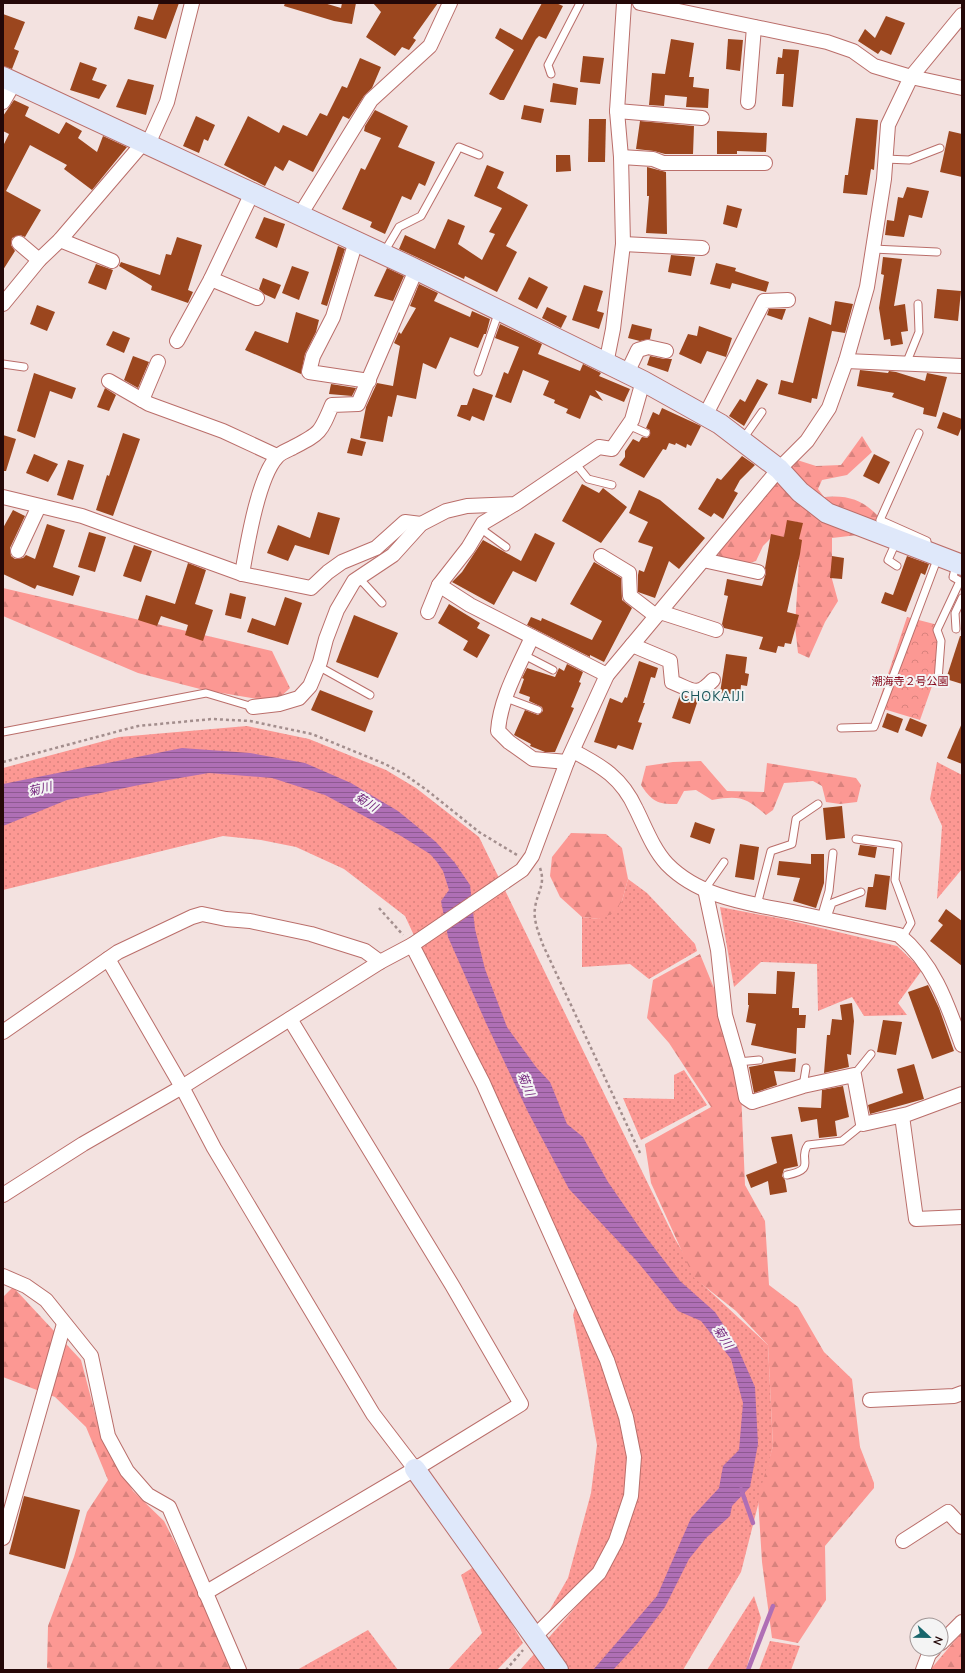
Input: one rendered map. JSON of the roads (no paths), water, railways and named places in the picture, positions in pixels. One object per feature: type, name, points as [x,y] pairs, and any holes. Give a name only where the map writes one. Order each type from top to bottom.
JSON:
[{"type":"street","points":[[5,296],[60,240],[146,143],[166,102],[192,3]]},
{"type":"street","points":[[300,215],[371,100],[430,46],[450,3]]},
{"type":"street","points":[[606,364],[613,329],[623,244],[622,157],[617,110],[624,3]]},
{"type":"street","points":[[640,3],[826,42],[853,51],[874,66],[911,77],[962,88]]},
{"type":"street","points":[[3,1195],[83,1144],[182,1087],[380,962],[415,942],[522,870],[530,859],[570,756],[607,675],[779,469],[807,441],[829,408],[846,360],[867,287],[885,159],[888,125],[911,77],[962,15]]},
{"type":"street","points":[[748,102],[754,27]]},
{"type":"street","points":[[3,102],[9,80],[383,254],[635,377],[720,424],[779,469],[800,492],[827,513],[960,564]]},
{"type":"street","points":[[617,110],[702,118]]},
{"type":"street","points":[[622,157],[653,159],[663,163],[765,163]]},
{"type":"street","points":[[177,341],[211,279],[252,193]]},
{"type":"street","points":[[60,240],[112,261]]},
{"type":"street","points":[[19,242],[39,260]]},
{"type":"street","points":[[356,242],[333,317],[313,356],[309,372],[369,381]]},
{"type":"street","points":[[623,244],[702,248]]},
{"type":"street","points":[[242,574],[252,519],[269,467],[277,456],[317,434],[323,427],[332,405],[358,404],[416,270]]},
{"type":"street","points":[[211,279],[257,298]]},
{"type":"street","points":[[705,416],[764,301],[788,300]]},
{"type":"street","points":[[428,612],[438,585],[468,548],[483,523],[515,504],[599,447],[612,449],[632,420],[638,350],[648,347],[666,351]]},
{"type":"street","points":[[846,360],[962,366]]},
{"type":"street","points":[[142,400],[158,362]]},
{"type":"street","points":[[109,381],[142,400],[223,431],[277,456]]},
{"type":"street","points":[[3,497],[82,516],[242,574],[311,588],[328,572],[342,562],[376,548],[406,522],[421,524]]},
{"type":"street","points":[[253,707],[279,704],[298,698],[310,686],[337,610],[354,581],[393,555],[421,524],[446,511],[467,506],[515,504]]},
{"type":"street","points":[[18,551],[39,506]]},
{"type":"street","points":[[602,556],[629,573],[630,596],[658,614],[716,630]]},
{"type":"street","points":[[703,560],[758,572]]},
{"type":"street","points":[[438,585],[470,605],[607,675]]},
{"type":"street","points":[[532,637],[506,698],[499,720],[498,731],[509,742],[533,760],[570,756],[603,767],[624,787],[636,807],[653,844],[667,864],[686,879],[705,889],[726,898],[899,935],[910,943],[929,966],[947,1003],[962,1043]]},
{"type":"street","points":[[632,645],[670,661],[672,682],[697,692],[704,690],[713,680]]},
{"type":"street","points":[[705,889],[718,950],[725,1015],[746,1098],[752,1102],[802,1086],[854,1075],[863,1124],[902,1116],[962,1094]]},
{"type":"street","points":[[3,1032],[118,952],[192,917],[202,914],[226,919],[250,921],[312,934],[365,951],[380,962]]},
{"type":"street","points":[[415,942],[483,1083],[607,1360],[626,1417],[634,1457],[631,1496],[616,1540],[599,1573],[536,1640]]},
{"type":"street","points":[[108,959],[182,1087],[214,1148],[373,1414],[415,1469],[558,1670]]},
{"type":"street","points":[[205,1593],[415,1469],[521,1404],[452,1285],[290,1019]]},
{"type":"street","points":[[902,1116],[916,1219],[962,1217]]},
{"type":"street","points":[[3,1276],[26,1286],[46,1300],[64,1324],[92,1356],[108,1436],[127,1471],[148,1495],[169,1507],[239,1670]]},
{"type":"street","points":[[3,1538],[64,1324]]},
{"type":"street","points":[[870,1400],[954,1396],[962,1393]]},
{"type":"street","points":[[903,1541],[948,1512],[962,1527]]},
{"type":"street","points":[[949,1634],[962,1622]]},
{"type":"street","points":[[923,1670],[928,1657]]},
{"type":"lane","points":[[552,74],[548,65],[580,3]]},
{"type":"lane","points":[[383,254],[399,227],[421,216],[459,147],[479,155]]},
{"type":"lane","points":[[885,159],[909,160],[940,148]]},
{"type":"lane","points":[[873,249],[937,252]]},
{"type":"lane","points":[[906,364],[920,332],[918,304]]},
{"type":"lane","points":[[478,372],[499,311]]},
{"type":"lane","points":[[3,364],[24,367]]},
{"type":"lane","points":[[742,441],[762,412]]},
{"type":"lane","points":[[628,426],[646,433]]},
{"type":"lane","points":[[841,728],[874,727],[932,553],[927,541],[880,520],[919,432]]},
{"type":"lane","points":[[575,463],[588,479],[612,485]]},
{"type":"lane","points":[[480,528],[506,547]]},
{"type":"lane","points":[[897,540],[888,560],[897,566]]},
{"type":"lane","points":[[938,680],[941,641],[937,630],[960,581],[952,577],[960,564]]},
{"type":"lane","points":[[358,578],[382,603]]},
{"type":"lane","points":[[956,629],[955,613],[962,598]]},
{"type":"lane","points":[[524,655],[553,670]]},
{"type":"lane","points":[[318,666],[370,695]]},
{"type":"lane","points":[[3,732],[206,693],[253,707]]},
{"type":"lane","points":[[506,698],[538,710]]},
{"type":"lane","points":[[757,905],[771,851],[792,844],[796,819],[818,804]]},
{"type":"lane","points":[[856,838],[898,845],[895,880],[911,923],[902,938]]},
{"type":"lane","points":[[823,919],[829,891],[833,853]]},
{"type":"lane","points":[[705,889],[724,862]]},
{"type":"lane","points":[[823,919],[832,902],[861,892]]},
{"type":"lane","points":[[854,1075],[871,1054]]},
{"type":"lane","points":[[738,1062],[759,1060]]},
{"type":"lane","points":[[802,1086],[806,1068]]},
{"type":"lane","points":[[787,1175],[800,1172],[803,1169],[806,1162],[806,1148],[808,1145],[842,1141],[863,1124]]},
{"type":"water","name":"菊川","points":[[182,748],[250,753],[305,763],[351,783],[398,811],[436,842],[455,863],[470,885],[475,929],[485,969],[507,1027],[536,1067],[550,1082],[567,1124],[583,1137],[608,1182],[646,1237],[680,1281],[715,1312],[736,1344],[755,1387],[758,1444],[750,1487],[732,1506],[730,1516],[706,1538],[689,1559],[665,1607],[637,1644],[613,1670],[593,1670],[657,1596],[691,1518],[719,1488],[723,1466],[739,1450],[743,1403],[731,1359],[701,1321],[678,1311],[636,1260],[569,1189],[528,1112],[448,937],[441,901],[449,890],[443,871],[430,854],[401,836],[325,795],[272,778],[209,773],[144,784],[67,800],[3,826],[3,784]]},
{"type":"waterway","points":[[741,1489],[753,1523]]},
{"type":"waterway","points":[[748,1670],[773,1606]]},
{"type":"district","name":"CHOKAIJI","points":[[713,697]]},
{"type":"park label","name":"潮海寺２号公園","points":[[910,681]]}]
